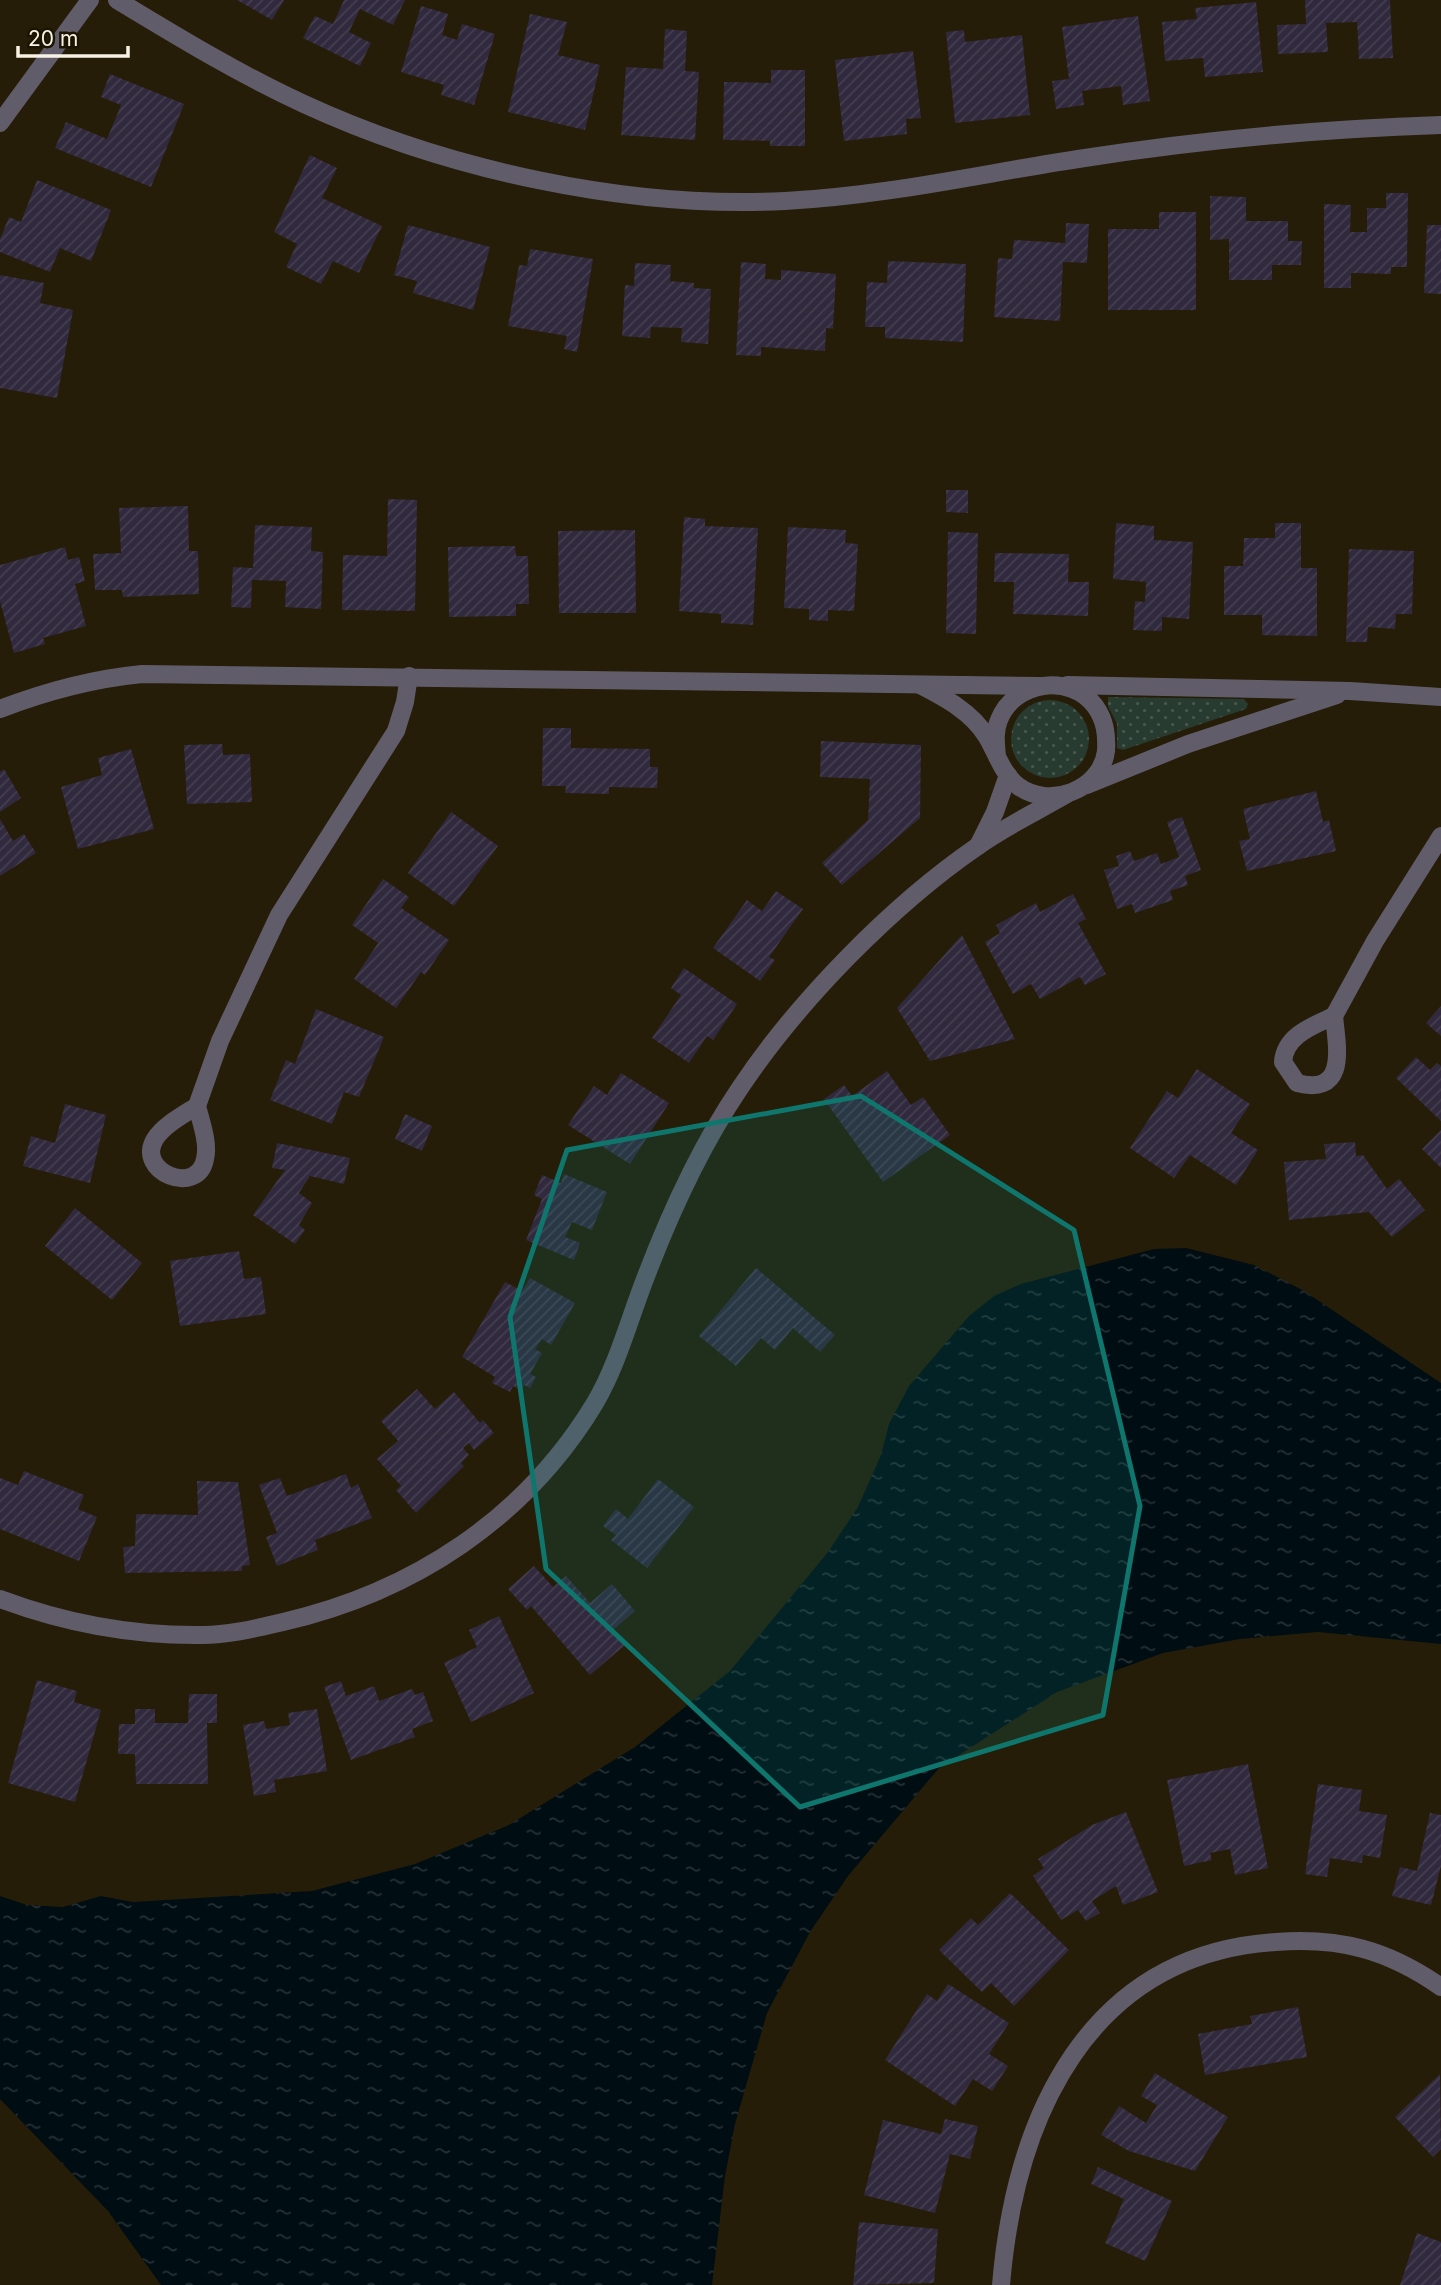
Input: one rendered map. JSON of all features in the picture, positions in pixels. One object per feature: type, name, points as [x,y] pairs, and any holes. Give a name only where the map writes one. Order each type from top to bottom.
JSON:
[{"type":"street","points":[[0,123],[90,0]]},
{"type":"street","points":[[117,0],[215,59],[305,104],[402,143],[513,174],[609,191],[695,201],[782,202],[854,197],[1178,144],[1337,128],[1441,125]]},
{"type":"street","points":[[0,709],[60,687],[98,678],[142,674],[1060,685],[1350,691],[1441,697]]},
{"type":"street","points":[[197,1106],[220,1041],[279,915],[396,731],[409,676]]},
{"type":"street","points":[[918,684],[969,715],[985,734],[1007,775],[1019,787],[1034,794],[1075,790],[1188,744],[1350,691]]},
{"type":"street","points":[[998,757],[995,738],[999,720],[1015,698],[1040,685]]},
{"type":"street","points":[[0,1599],[89,1625],[151,1633],[206,1635],[252,1630],[323,1613],[379,1593],[426,1570],[477,1533],[526,1492],[597,1401],[671,1214],[701,1152],[740,1087],[784,1027],[838,967],[897,911],[978,846],[1075,790],[1096,774],[1105,757],[1107,738],[1103,719],[1093,704],[1078,691],[1060,685]]},
{"type":"street","points":[[978,846],[1004,791],[1007,775]]},
{"type":"street","points":[[1334,1016],[1375,941],[1441,836]]},
{"type":"street","points":[[1001,2285],[1004,2246],[1016,2185],[1051,2091],[1083,2042],[1108,2013],[1143,1982],[1223,1949],[1303,1940],[1354,1944],[1401,1962],[1441,1987]]},
{"type":"highlighted area","points":[[861,1096],[1074,1230],[1140,1506],[1103,1715],[800,1807],[546,1569],[510,1317],[567,1150]]},
{"type":"green space","points":[[1108,697],[1244,699],[1248,704],[1246,709],[1123,750],[1117,748],[1117,724],[1108,706]]},
{"type":"green space","points":[[1050,700],[1065,703],[1078,711],[1086,724],[1089,739],[1086,754],[1078,767],[1065,775],[1050,778],[1035,775],[1022,767],[1014,754],[1011,739],[1014,724],[1022,711],[1035,703]]},
{"type":"water","points":[[1186,1248],[1254,1265],[1304,1291],[1441,1383],[1441,1644],[1318,1632],[1240,1639],[1163,1653],[1057,1692],[939,1768],[848,1876],[810,1932],[767,2013],[735,2124],[725,2176],[712,2285],[161,2285],[108,2211],[0,2099],[0,1896],[27,1905],[63,1907],[101,1896],[133,1902],[312,1891],[415,1864],[509,1825],[635,1747],[730,1671],[828,1552],[858,1507],[881,1455],[889,1424],[909,1386],[969,1316],[994,1296],[1021,1284],[1154,1249]]},
{"type":"building","points":[[237,0],[284,0],[272,20]]},
{"type":"building","points":[[344,0],[405,0],[393,25],[360,9],[349,32],[371,43],[360,66],[303,38],[315,16],[333,24]]},
{"type":"building","points":[[1305,0],[1390,0],[1393,58],[1359,59],[1357,22],[1326,23],[1328,52],[1278,54],[1277,25],[1306,24]]},
{"type":"building","points":[[1256,2],[1263,72],[1205,77],[1203,58],[1165,61],[1162,22],[1197,19],[1195,8]]},
{"type":"building","points":[[421,6],[448,14],[442,35],[457,40],[462,24],[495,34],[474,105],[441,95],[444,85],[401,72]]},
{"type":"building","points":[[530,14],[567,22],[558,55],[600,65],[585,130],[508,112]]},
{"type":"building","points":[[1138,16],[1150,101],[1123,105],[1121,86],[1082,91],[1084,105],[1056,109],[1052,81],[1069,79],[1062,27]]},
{"type":"building","points":[[665,29],[687,31],[685,71],[699,72],[695,140],[621,135],[626,67],[663,69]]},
{"type":"building","points":[[964,30],[965,42],[1022,35],[1030,115],[955,123],[946,32]]},
{"type":"building","points":[[913,51],[921,118],[906,119],[907,134],[844,141],[835,60]]},
{"type":"building","points":[[771,70],[805,70],[805,146],[770,146],[770,141],[723,140],[724,82],[771,83]]},
{"type":"building","points":[[110,74],[184,104],[151,187],[55,148],[66,122],[107,139],[121,105],[101,97]]},
{"type":"building","points":[[310,155],[337,168],[322,198],[382,226],[359,273],[333,261],[321,284],[286,267],[297,244],[274,232]]},
{"type":"building","points":[[37,180],[111,210],[91,261],[60,248],[50,272],[0,252],[0,239],[9,217],[21,222]]},
{"type":"building","points":[[1386,193],[1408,193],[1407,267],[1391,267],[1391,274],[1351,273],[1351,288],[1324,288],[1324,204],[1351,205],[1350,232],[1367,232],[1367,208],[1386,208]]},
{"type":"building","points":[[1210,196],[1246,197],[1246,221],[1288,221],[1288,241],[1302,241],[1301,265],[1272,265],[1272,280],[1229,280],[1229,239],[1210,240]]},
{"type":"building","points":[[1159,212],[1196,212],[1196,310],[1108,310],[1108,229],[1159,229]]},
{"type":"building","points":[[1066,223],[1089,224],[1087,263],[1063,262],[1060,321],[994,317],[998,258],[1012,259],[1014,240],[1065,243]]},
{"type":"building","points":[[408,225],[490,247],[473,310],[413,293],[417,281],[394,275]]},
{"type":"building","points":[[1427,225],[1441,225],[1441,294],[1424,293]]},
{"type":"building","points":[[530,249],[593,259],[577,352],[564,349],[567,336],[508,326],[519,265],[527,266]]},
{"type":"building","points":[[888,261],[966,264],[963,342],[885,338],[885,327],[865,327],[867,282],[887,283]]},
{"type":"building","points":[[741,262],[766,264],[765,279],[781,280],[781,270],[836,274],[833,329],[826,328],[825,351],[761,347],[761,356],[736,355]]},
{"type":"building","points":[[635,263],[671,265],[670,281],[694,283],[694,288],[711,289],[708,344],[681,342],[682,328],[651,327],[650,338],[622,336],[625,285],[634,286]]},
{"type":"building","points":[[0,275],[44,283],[40,303],[73,310],[57,398],[0,388]]},
{"type":"building","points":[[946,490],[968,490],[968,513],[946,512]]},
{"type":"building","points":[[388,499],[417,500],[415,611],[342,610],[343,555],[387,556]]},
{"type":"building","points":[[188,506],[189,551],[198,551],[199,594],[123,597],[122,590],[95,590],[93,554],[121,553],[119,508]]},
{"type":"building","points":[[684,517],[705,519],[705,526],[758,528],[753,625],[721,623],[721,614],[679,611]]},
{"type":"building","points":[[1116,523],[1154,526],[1154,540],[1193,542],[1189,619],[1162,617],[1162,631],[1133,630],[1135,601],[1145,602],[1146,582],[1113,579]]},
{"type":"building","points":[[1275,523],[1301,523],[1301,568],[1317,568],[1317,636],[1262,635],[1262,615],[1224,615],[1224,566],[1243,566],[1244,538],[1275,538]]},
{"type":"building","points":[[255,525],[312,527],[311,551],[323,552],[321,609],[285,607],[286,581],[252,580],[251,608],[231,607],[233,567],[253,568]]},
{"type":"building","points":[[788,527],[846,530],[845,543],[858,544],[854,611],[828,610],[828,621],[809,620],[809,609],[784,608]]},
{"type":"building","points":[[635,530],[636,613],[559,613],[558,531]]},
{"type":"building","points":[[948,532],[978,533],[976,634],[946,633]]},
{"type":"building","points":[[515,546],[516,556],[528,556],[529,604],[516,604],[516,616],[449,617],[448,547]]},
{"type":"building","points":[[65,547],[68,560],[79,557],[85,581],[75,584],[86,626],[43,638],[45,644],[14,653],[0,601],[0,565]]},
{"type":"building","points":[[1349,549],[1414,551],[1412,614],[1396,614],[1395,629],[1368,627],[1367,642],[1346,642]]},
{"type":"building","points":[[995,553],[1069,554],[1068,582],[1089,582],[1088,616],[1013,614],[1014,582],[994,582]]},
{"type":"building","points":[[543,728],[571,728],[571,748],[650,749],[650,767],[658,767],[657,788],[609,787],[609,794],[565,793],[566,786],[542,786]]},
{"type":"building","points":[[821,741],[921,745],[920,818],[842,885],[822,863],[868,820],[870,779],[820,777]]},
{"type":"building","points":[[222,744],[223,755],[250,754],[252,802],[187,804],[184,745]]},
{"type":"building","points":[[131,749],[154,829],[78,849],[61,787],[102,775],[98,758]]},
{"type":"building","points":[[4,769],[21,798],[0,812],[0,772]]},
{"type":"building","points":[[1316,791],[1323,822],[1329,820],[1336,851],[1247,871],[1239,841],[1250,839],[1243,809]]},
{"type":"building","points":[[451,812],[498,846],[454,906],[408,873]]},
{"type":"building","points":[[1182,817],[1201,870],[1185,876],[1188,885],[1170,891],[1173,900],[1135,913],[1132,904],[1117,909],[1104,870],[1119,866],[1116,856],[1130,851],[1134,861],[1157,853],[1161,864],[1179,857],[1167,822]]},
{"type":"building","points":[[0,819],[13,841],[24,834],[36,853],[0,876]]},
{"type":"building","points":[[383,879],[409,897],[401,908],[449,940],[425,975],[421,972],[396,1008],[354,979],[378,943],[352,925]]},
{"type":"building","points":[[776,891],[803,909],[769,957],[775,960],[760,981],[713,948],[747,900],[762,911]]},
{"type":"building","points":[[1073,894],[1086,919],[1078,923],[1106,974],[1085,985],[1080,977],[1040,999],[1031,984],[1013,994],[985,942],[1000,933],[996,925],[1036,903],[1040,912]]},
{"type":"building","points":[[962,935],[1015,1039],[930,1061],[897,1008]]},
{"type":"building","points":[[684,968],[737,1004],[713,1040],[707,1036],[689,1063],[652,1038],[681,995],[671,988]]},
{"type":"building","points":[[1441,1006],[1441,1036],[1426,1023]]},
{"type":"building","points":[[316,1009],[384,1037],[359,1097],[344,1092],[332,1124],[270,1100],[286,1060],[295,1064]]},
{"type":"building","points":[[1416,1057],[1430,1070],[1437,1063],[1441,1066],[1441,1121],[1396,1078]]},
{"type":"building","points":[[1197,1069],[1250,1104],[1231,1133],[1258,1150],[1236,1185],[1190,1155],[1174,1178],[1130,1148],[1167,1091],[1178,1098]]},
{"type":"building","points":[[887,1071],[911,1105],[923,1097],[950,1135],[883,1182],[824,1099],[844,1085],[852,1096]]},
{"type":"building","points":[[621,1073],[669,1103],[630,1164],[568,1125],[594,1086],[607,1095]]},
{"type":"building","points":[[65,1104],[106,1115],[90,1183],[23,1166],[31,1136],[55,1143]]},
{"type":"building","points":[[405,1114],[432,1126],[422,1151],[395,1139]]},
{"type":"building","points":[[1441,1130],[1441,1168],[1422,1149]]},
{"type":"building","points":[[1355,1142],[1356,1156],[1363,1155],[1387,1189],[1399,1179],[1425,1210],[1392,1237],[1369,1212],[1289,1220],[1284,1162],[1326,1159],[1324,1144]]},
{"type":"building","points":[[277,1143],[350,1158],[344,1184],[310,1176],[299,1193],[312,1203],[299,1225],[305,1230],[295,1244],[253,1215],[285,1170],[272,1168]]},
{"type":"building","points":[[564,1174],[607,1192],[592,1230],[572,1222],[565,1237],[580,1243],[574,1260],[526,1240],[542,1199],[534,1195],[542,1175],[561,1183]]},
{"type":"building","points":[[75,1208],[142,1263],[112,1300],[45,1246]]},
{"type":"building","points":[[239,1251],[244,1279],[261,1277],[266,1314],[180,1326],[170,1261]]},
{"type":"building","points":[[756,1268],[835,1335],[820,1352],[793,1328],[775,1350],[761,1338],[736,1366],[699,1336]]},
{"type":"building","points":[[530,1278],[575,1303],[551,1345],[542,1339],[535,1349],[542,1353],[530,1374],[536,1377],[530,1388],[524,1385],[521,1390],[513,1386],[510,1392],[492,1383],[495,1377],[462,1357],[505,1282],[522,1291]]},
{"type":"building","points":[[417,1389],[435,1409],[454,1392],[480,1423],[483,1420],[494,1433],[474,1450],[469,1443],[463,1448],[469,1455],[461,1463],[464,1466],[416,1513],[396,1490],[401,1486],[377,1459],[398,1441],[381,1421]]},
{"type":"building","points":[[24,1471],[84,1495],[78,1509],[97,1517],[79,1561],[0,1529],[0,1478],[18,1485]]},
{"type":"building","points":[[346,1474],[351,1488],[358,1484],[372,1518],[315,1540],[318,1550],[277,1566],[266,1537],[277,1533],[259,1485],[280,1478],[287,1496]]},
{"type":"building","points":[[658,1479],[694,1507],[647,1568],[611,1540],[616,1535],[603,1526],[616,1509],[628,1519]]},
{"type":"building","points":[[197,1481],[238,1482],[250,1565],[242,1566],[242,1571],[125,1573],[123,1547],[135,1546],[136,1514],[198,1515]]},
{"type":"building","points":[[534,1566],[553,1587],[566,1576],[590,1603],[612,1584],[635,1611],[613,1630],[625,1645],[590,1675],[531,1606],[527,1610],[508,1589]]},
{"type":"building","points":[[499,1616],[534,1693],[471,1722],[444,1663],[477,1647],[469,1630]]},
{"type":"building","points":[[37,1680],[77,1691],[74,1702],[101,1710],[75,1802],[8,1783]]},
{"type":"building","points":[[341,1681],[346,1696],[374,1686],[379,1701],[412,1689],[415,1695],[423,1692],[433,1721],[412,1729],[415,1737],[351,1760],[324,1687]]},
{"type":"building","points":[[189,1694],[217,1694],[217,1723],[207,1723],[208,1784],[136,1784],[135,1754],[118,1754],[119,1724],[135,1724],[135,1709],[155,1709],[155,1723],[188,1723]]},
{"type":"building","points":[[317,1709],[327,1771],[274,1780],[276,1792],[254,1796],[243,1725],[264,1721],[266,1729],[290,1725],[288,1713]]},
{"type":"building","points":[[1248,1764],[1268,1868],[1235,1875],[1230,1849],[1210,1853],[1212,1860],[1184,1866],[1167,1780]]},
{"type":"building","points":[[1318,1784],[1362,1790],[1359,1811],[1387,1815],[1380,1858],[1363,1855],[1362,1863],[1330,1858],[1327,1877],[1305,1874]]},
{"type":"building","points":[[1126,1812],[1158,1892],[1123,1905],[1116,1886],[1092,1901],[1100,1913],[1086,1921],[1078,1910],[1061,1920],[1033,1876],[1044,1868],[1038,1859],[1092,1825]]},
{"type":"building","points":[[1430,1813],[1441,1815],[1441,1866],[1431,1905],[1392,1896],[1400,1867],[1417,1871]]},
{"type":"building","points":[[1010,1893],[1069,1950],[1014,2006],[991,1983],[982,1992],[939,1950],[971,1918],[978,1925]]},
{"type":"building","points":[[948,1984],[1009,2023],[989,2054],[1008,2066],[992,2091],[973,2079],[955,2106],[885,2060],[927,1994],[937,2001]]},
{"type":"building","points":[[1298,2007],[1307,2057],[1205,2075],[1198,2034],[1252,2024],[1250,2016]]},
{"type":"building","points":[[1155,2073],[1228,2117],[1195,2171],[1129,2151],[1101,2135],[1119,2106],[1146,2123],[1157,2105],[1141,2096]]},
{"type":"building","points":[[1440,2074],[1441,2149],[1433,2157],[1395,2117]]},
{"type":"building","points":[[945,2119],[978,2126],[970,2159],[950,2154],[935,2213],[864,2195],[883,2120],[941,2134]]},
{"type":"building","points":[[1098,2167],[1172,2201],[1145,2261],[1105,2243],[1124,2199],[1091,2184]]},
{"type":"building","points":[[859,2222],[938,2229],[934,2283],[853,2285]]},
{"type":"building","points":[[1417,2233],[1441,2242],[1441,2285],[1400,2285]]}]
